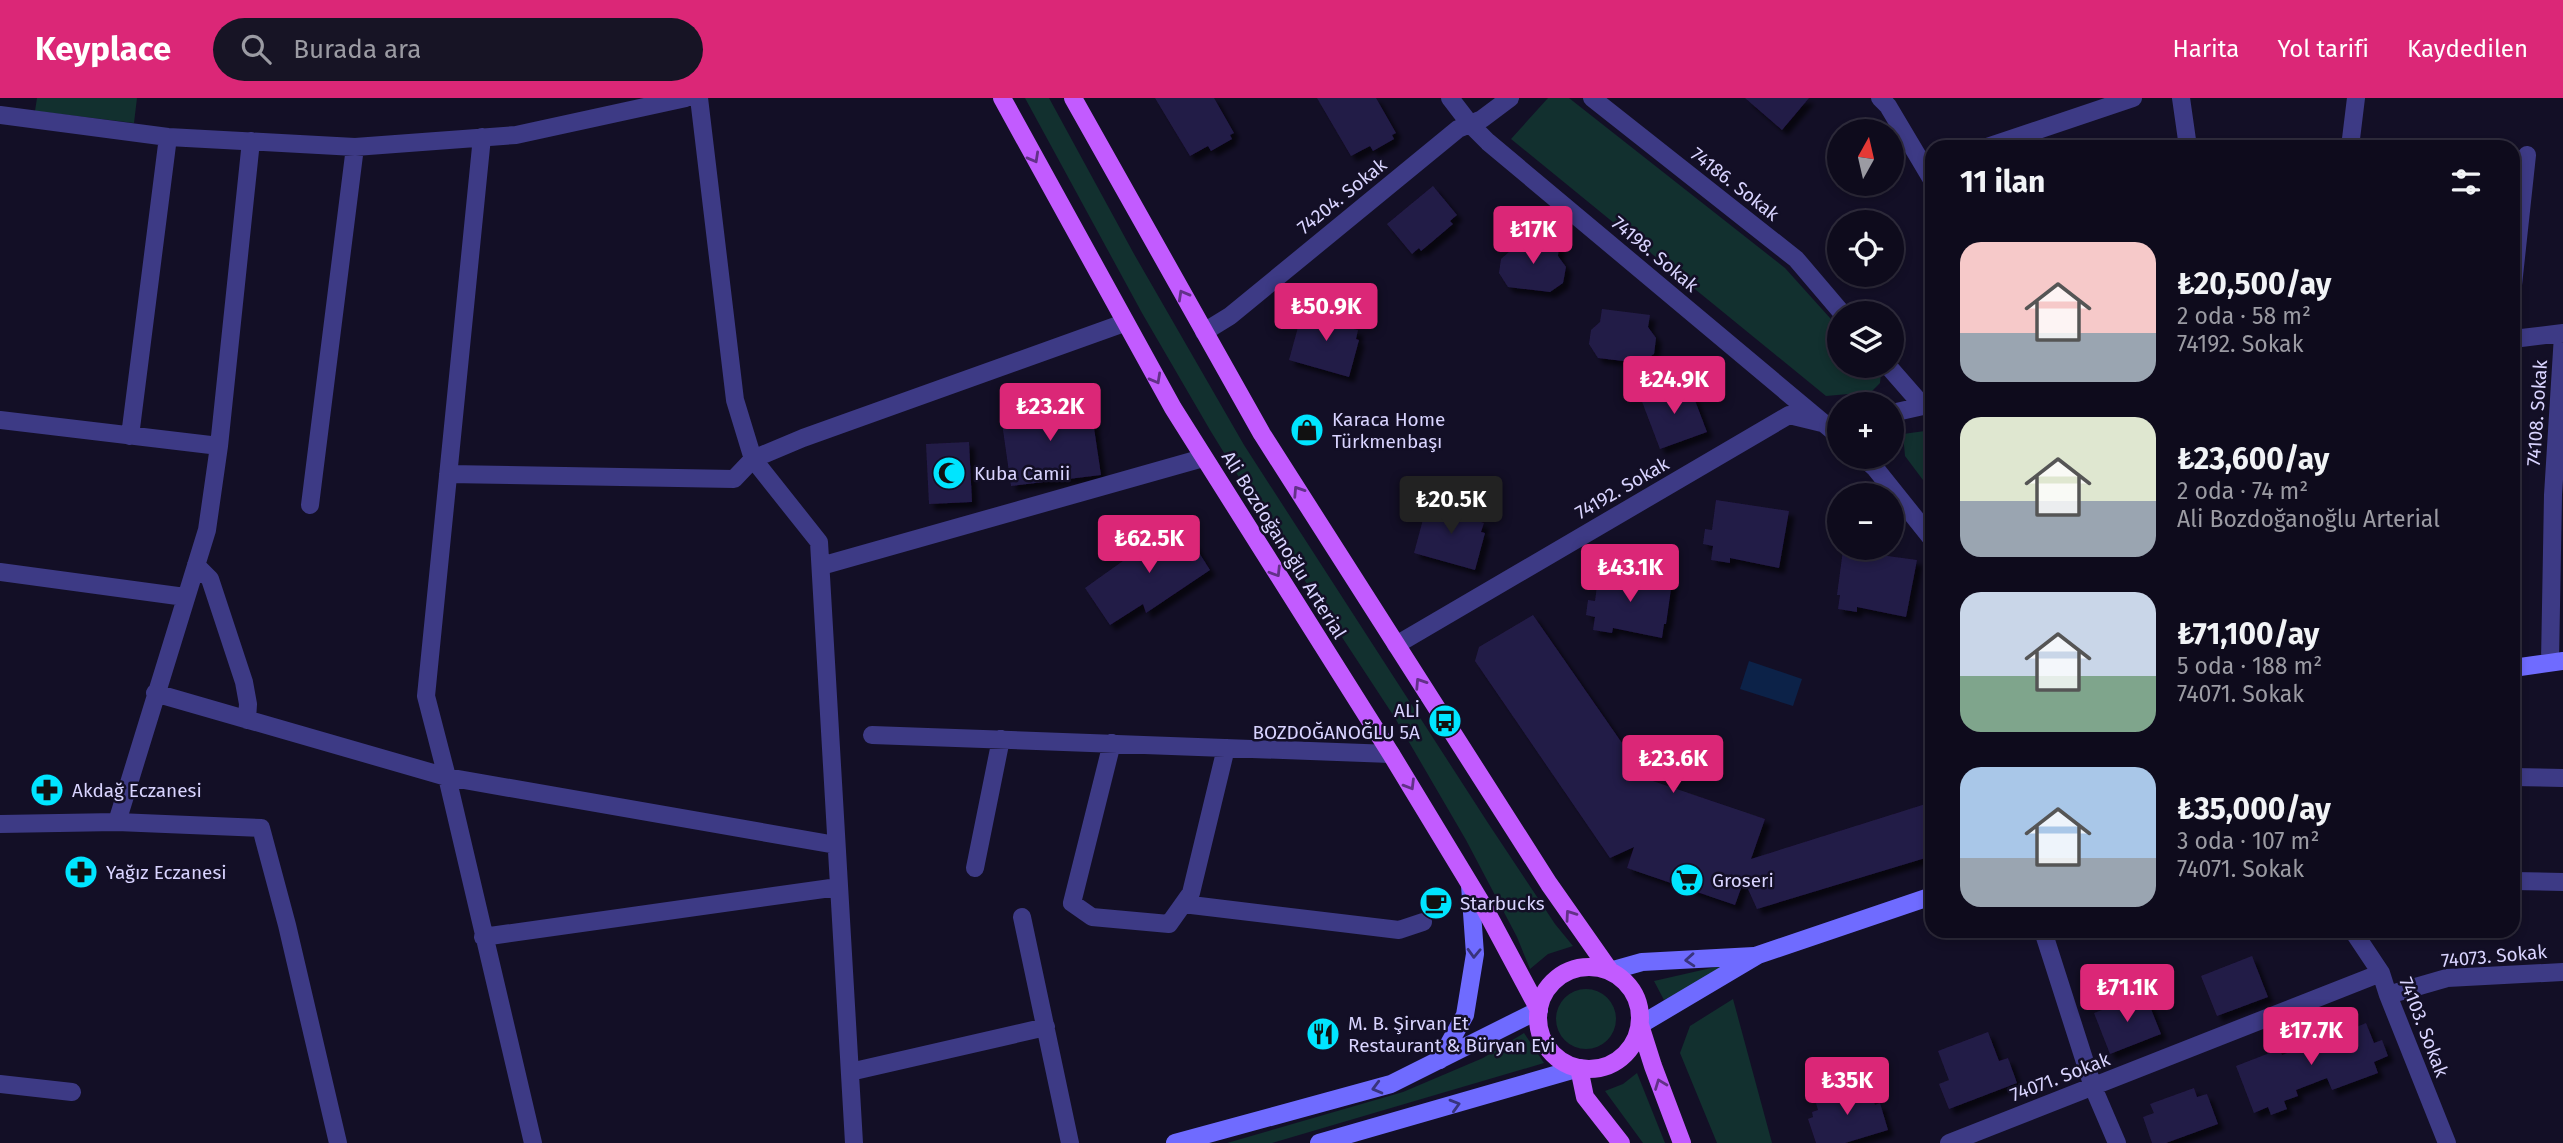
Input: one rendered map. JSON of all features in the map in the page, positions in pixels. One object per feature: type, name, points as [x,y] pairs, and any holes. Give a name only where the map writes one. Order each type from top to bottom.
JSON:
[{"type":"main road","name":"Ali Bozdoğanoğlu Arterial","points":[[1002,98],[1124,323],[1203,458],[1391,754],[1470,885],[1539,1010]]},
{"type":"main road","name":"Ali Bozdoğanoğlu Arterial","points":[[1073,98],[1262,434],[1549,884],[1610,971]]},
{"type":"main road","points":[[2520,667],[2557,661]]},
{"type":"main road","points":[[1440,1060],[1465,1015],[1475,954],[1470,885]]},
{"type":"main road","points":[[1640,1025],[1758,955],[1925,899]]},
{"type":"main road","points":[[1610,971],[1642,962],[1758,955]]},
{"type":"main road","points":[[1594,967],[1610,971],[1624,980],[1634,993],[1640,1008],[1640,1025],[1636,1040],[1626,1054],[1613,1063],[1596,1069],[1579,1068],[1562,1062],[1549,1050],[1541,1035],[1539,1010],[1549,985],[1562,974],[1577,968],[1594,967]]},
{"type":"main road","points":[[1175,1143],[1391,1084],[1539,1010]]},
{"type":"main road","points":[[1640,1025],[1682,1143]]},
{"type":"main road","points":[[1319,1143],[1579,1068]]},
{"type":"main road","points":[[1579,1068],[1585,1097],[1621,1143]]},
{"type":"street","points":[[4,98],[0,115],[168,137],[355,147],[516,135],[686,98]]},
{"type":"street","points":[[699,98],[734,400],[753,459],[819,542],[854,1143]]},
{"type":"street","name":"74198. Sokak","points":[[1450,98],[1470,124],[1827,421]]},
{"type":"street","name":"74204. Sokak","points":[[1204,332],[1230,316],[1458,129],[1482,119],[1510,98]]},
{"type":"street","name":"74186. Sokak","points":[[1591,98],[1796,259],[1832,301]]},
{"type":"street","points":[[1881,98],[1925,165]]},
{"type":"street","points":[[2008,140],[2133,98]]},
{"type":"street","points":[[2181,98],[2187,140]]},
{"type":"street","points":[[2351,140],[2356,98]]},
{"type":"street","points":[[130,436],[168,137]]},
{"type":"street","points":[[482,137],[426,696],[533,1143]]},
{"type":"street","points":[[117,822],[207,530],[219,446],[251,141]]},
{"type":"street","points":[[310,505],[355,147]]},
{"type":"street","points":[[2520,200],[2527,155]]},
{"type":"street","points":[[448,474],[734,480],[753,459],[803,438],[1124,323]]},
{"type":"street","points":[[2520,338],[2563,334]]},
{"type":"street","name":"74108. Sokak","points":[[2557,661],[2553,495],[2563,334]]},
{"type":"street","points":[[1900,378],[1925,403]]},
{"type":"street","points":[[1904,410],[1925,405]]},
{"type":"street","name":"74192. Sokak","points":[[1396,645],[1789,415],[1827,424]]},
{"type":"street","points":[[0,420],[219,446]]},
{"type":"street","points":[[821,566],[1203,458]]},
{"type":"street","points":[[1876,469],[1925,530]]},
{"type":"street","points":[[196,565],[210,579],[244,682],[248,704],[247,720]]},
{"type":"street","points":[[0,572],[185,597]]},
{"type":"street","points":[[155,693],[447,777],[836,845]]},
{"type":"street","points":[[872,735],[1391,754]]},
{"type":"street","points":[[975,868],[1001,739]]},
{"type":"street","points":[[1112,743],[1072,903],[1092,917],[1169,924],[1191,893],[1226,748]]},
{"type":"street","points":[[2520,778],[2563,778]]},
{"type":"street","points":[[0,824],[117,822],[261,828],[287,925],[338,1143]]},
{"type":"street","points":[[2520,881],[2563,882]]},
{"type":"street","points":[[483,937],[838,887]]},
{"type":"street","points":[[1183,904],[1399,930],[1423,922]]},
{"type":"street","points":[[1023,918],[1070,1143]]},
{"type":"street","points":[[2045,938],[2093,1087],[2117,1143]]},
{"type":"street","name":"74103. Sokak","points":[[2358,938],[2381,973],[2446,1143]]},
{"type":"street","name":"74073. Sokak","points":[[2388,995],[2447,978],[2563,972]]},
{"type":"street","name":"74071. Sokak","points":[[1949,1143],[2381,973]]},
{"type":"street","points":[[850,1072],[1046,1027]]},
{"type":"street","points":[[0,1084],[72,1092]]},
{"type":"green space","points":[[37,98],[137,98],[134,123],[35,111]]},
{"type":"green space","points":[[1025,98],[1049,98],[1134,254],[1244,445],[1488,823],[1555,924],[1573,946],[1548,954],[1530,969],[1517,937],[1466,840],[1395,718],[1267,523],[1210,430],[1142,313]]},
{"type":"green space","points":[[1548,98],[1569,98],[1785,268],[1827,315],[1827,378],[1881,378],[1880,383],[1871,392],[1827,392],[1826,396],[1511,139]]},
{"type":"green space","points":[[1925,431],[1925,483],[1905,456],[1904,434]]},
{"type":"green space","points":[[1733,963],[1664,1000],[1654,981]]},
{"type":"green space","points":[[1580,989],[1592,989],[1611,1002],[1616,1019],[1614,1031],[1603,1044],[1592,1049],[1580,1049],[1561,1036],[1556,1025],[1556,1013],[1569,994]]},
{"type":"green space","points":[[1733,999],[1772,1143],[1717,1143],[1680,1053],[1690,1026]]},
{"type":"green space","points":[[1524,1033],[1544,1063],[1272,1143],[1227,1143],[1403,1092],[1483,1058]]},
{"type":"green space","points":[[1637,1073],[1665,1143],[1643,1143],[1605,1091],[1623,1084]]},
{"type":"water","points":[[1749,661],[1802,679],[1793,706],[1740,689]]},
{"type":"building","points":[[1155,98],[1214,98],[1234,133],[1230,135],[1232,139],[1211,151],[1208,146],[1190,156]]},
{"type":"building","points":[[1317,98],[1376,98],[1396,133],[1392,135],[1394,139],[1373,151],[1370,146],[1351,156]]},
{"type":"building","points":[[1745,98],[1809,98],[1782,130]]},
{"type":"building","points":[[1433,186],[1457,215],[1450,221],[1453,224],[1421,251],[1419,248],[1412,254],[1387,224]]},
{"type":"building","points":[[1511,238],[1559,243],[1558,256],[1566,267],[1563,283],[1550,292],[1508,287],[1499,273],[1501,259],[1510,251]]},
{"type":"building","points":[[1320,309],[1352,318],[1349,328],[1358,330],[1356,339],[1359,340],[1349,377],[1289,360],[1300,320],[1305,321],[1307,313],[1318,317]]},
{"type":"building","points":[[1602,309],[1650,315],[1648,327],[1656,338],[1654,354],[1640,363],[1598,358],[1589,344],[1591,330],[1600,322]]},
{"type":"building","points":[[1688,382],[1707,432],[1660,449],[1641,399]]},
{"type":"building","points":[[1090,401],[1101,475],[1011,486],[1000,409]]},
{"type":"building","name":"Kuba Camii","points":[[969,442],[972,502],[929,504],[926,444]]},
{"type":"building","points":[[1716,500],[1789,511],[1779,568],[1730,558],[1730,563],[1711,560],[1713,546],[1703,544],[1705,529],[1712,530]]},
{"type":"building","points":[[1446,501],[1478,510],[1475,520],[1484,523],[1481,532],[1485,533],[1475,570],[1414,553],[1425,512],[1430,514],[1432,506],[1444,509]]},
{"type":"building","points":[[1179,521],[1210,570],[1146,613],[1143,604],[1110,625],[1085,588]]},
{"type":"building","points":[[1842,560],[1917,560],[1906,617],[1857,607],[1857,612],[1838,609],[1840,595],[1837,595]]},
{"type":"building","points":[[1599,571],[1672,582],[1662,638],[1613,628],[1612,633],[1593,630],[1595,617],[1586,615],[1588,600],[1595,601]]},
{"type":"building","points":[[1533,615],[1647,779],[1765,819],[1751,859],[1925,804],[1925,858],[1757,909],[1744,880],[1735,905],[1627,868],[1634,847],[1610,858],[1475,661],[1479,647]]},
{"type":"building","points":[[2252,956],[2268,997],[2217,1016],[2201,976]]},
{"type":"building","points":[[2145,994],[2161,1034],[2110,1054],[2094,1013]]},
{"type":"building","points":[[2352,1023],[2354,1028],[2366,1023],[2374,1043],[2382,1040],[2388,1056],[2374,1062],[2378,1073],[2332,1090],[2327,1078],[2296,1090],[2298,1096],[2284,1101],[2287,1109],[2271,1115],[2268,1107],[2254,1113],[2236,1066],[2280,1049],[2282,1055],[2321,1040],[2319,1035]]},
{"type":"building","points":[[1988,1032],[1999,1061],[2008,1058],[2017,1083],[1949,1109],[1939,1084],[1949,1080],[1938,1051]]},
{"type":"building","points":[[1853,1085],[1856,1094],[1865,1091],[1868,1100],[1873,1099],[1875,1105],[1880,1103],[1888,1130],[1845,1143],[1816,1143],[1808,1119],[1813,1117],[1812,1112],[1818,1110],[1816,1103],[1826,1100],[1825,1095],[1834,1093],[1833,1091]]},
{"type":"building","points":[[2194,1088],[2197,1097],[2207,1094],[2218,1124],[2166,1143],[2152,1143],[2143,1117],[2154,1113],[2150,1104]]},
{"type":"place","name":"Karaca Home Türkmenbaşı","points":[[1307,430]]},
{"type":"place","name":"Kuba Camii","points":[[949,473]]},
{"type":"place","name":"ALİ BOZDOĞANOĞLU 5A","points":[[1445,721]]},
{"type":"place","name":"Akdağ Eczanesi","points":[[47,790]]},
{"type":"place","name":"Yağız Eczanesi","points":[[81,872]]},
{"type":"place","name":"Groseri","points":[[1687,880]]},
{"type":"place","name":"Starbucks","points":[[1436,903]]},
{"type":"place","name":"M. B. Şirvan Et Restaurant & Büryan Evi","points":[[1323,1034]]}]
